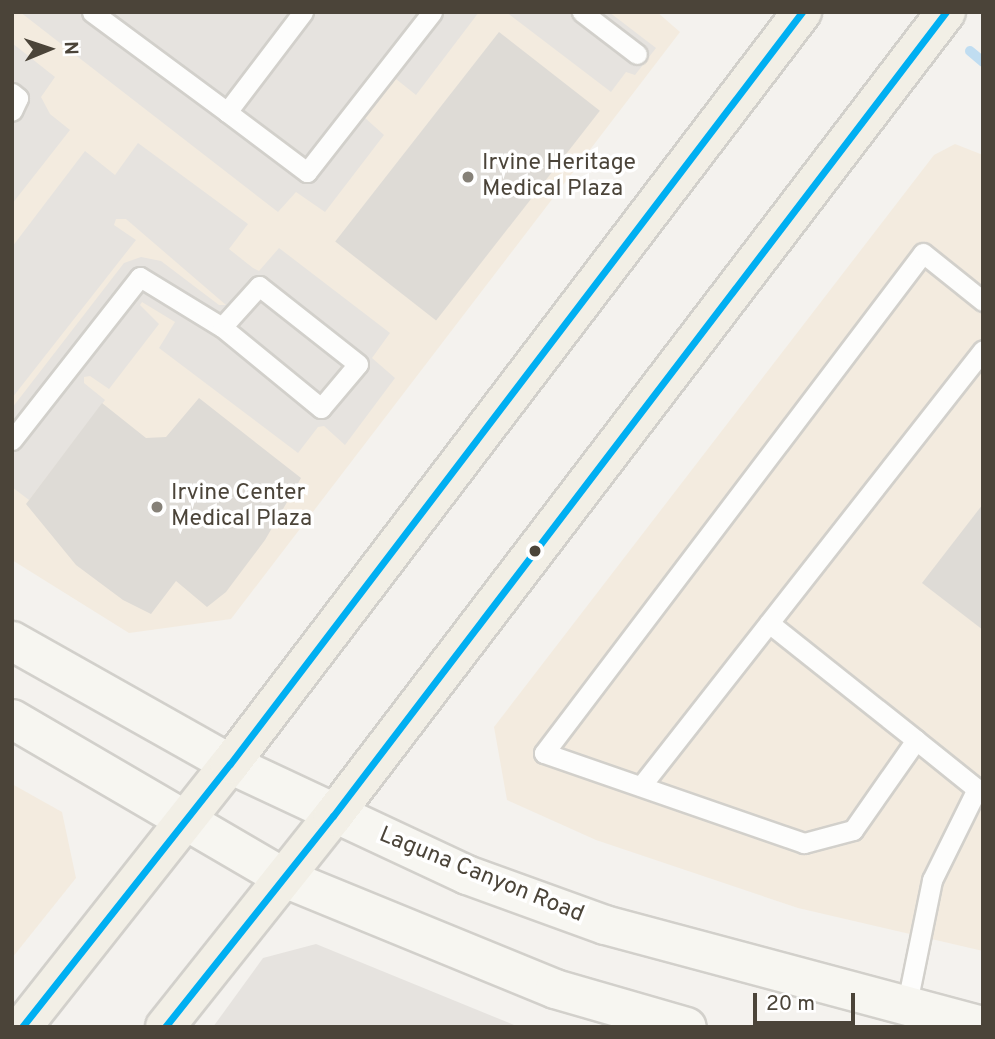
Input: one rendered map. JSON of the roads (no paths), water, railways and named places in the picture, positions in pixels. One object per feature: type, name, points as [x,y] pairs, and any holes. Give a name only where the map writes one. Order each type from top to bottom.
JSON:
[{"type":"main road","points":[[22,1027],[182,820],[230,764],[802,12]]},
{"type":"main road","points":[[165,1027],[333,816],[946,12]]},
{"type":"main road","name":"Laguna Canyon Road","points":[[12,641],[230,764],[333,816],[467,875],[605,925],[906,1008],[983,1026]]},
{"type":"main road","points":[[12,719],[282,877],[555,989],[687,1027]]},
{"type":"lane","points":[[92,12],[307,172],[432,12]]},
{"type":"lane","points":[[227,112],[303,12]]},
{"type":"lane","points":[[582,12],[637,54]]},
{"type":"lane","points":[[12,93],[18,98],[12,111]]},
{"type":"lane","points":[[916,740],[853,830],[804,844],[544,752],[923,253],[983,301]]},
{"type":"lane","points":[[12,440],[140,277],[222,327],[321,408],[358,364],[258,286],[222,327]]},
{"type":"lane","points":[[641,786],[983,350]]},
{"type":"lane","points":[[769,622],[980,791],[932,880],[906,1008]]},
{"type":"waterway","points":[[970,51],[983,62]]},
{"type":"place","name":"Irvine Heritage Medical Plaza","points":[[468,177]]},
{"type":"place","name":"Irvine Center Medical Plaza","points":[[157,507]]}]
